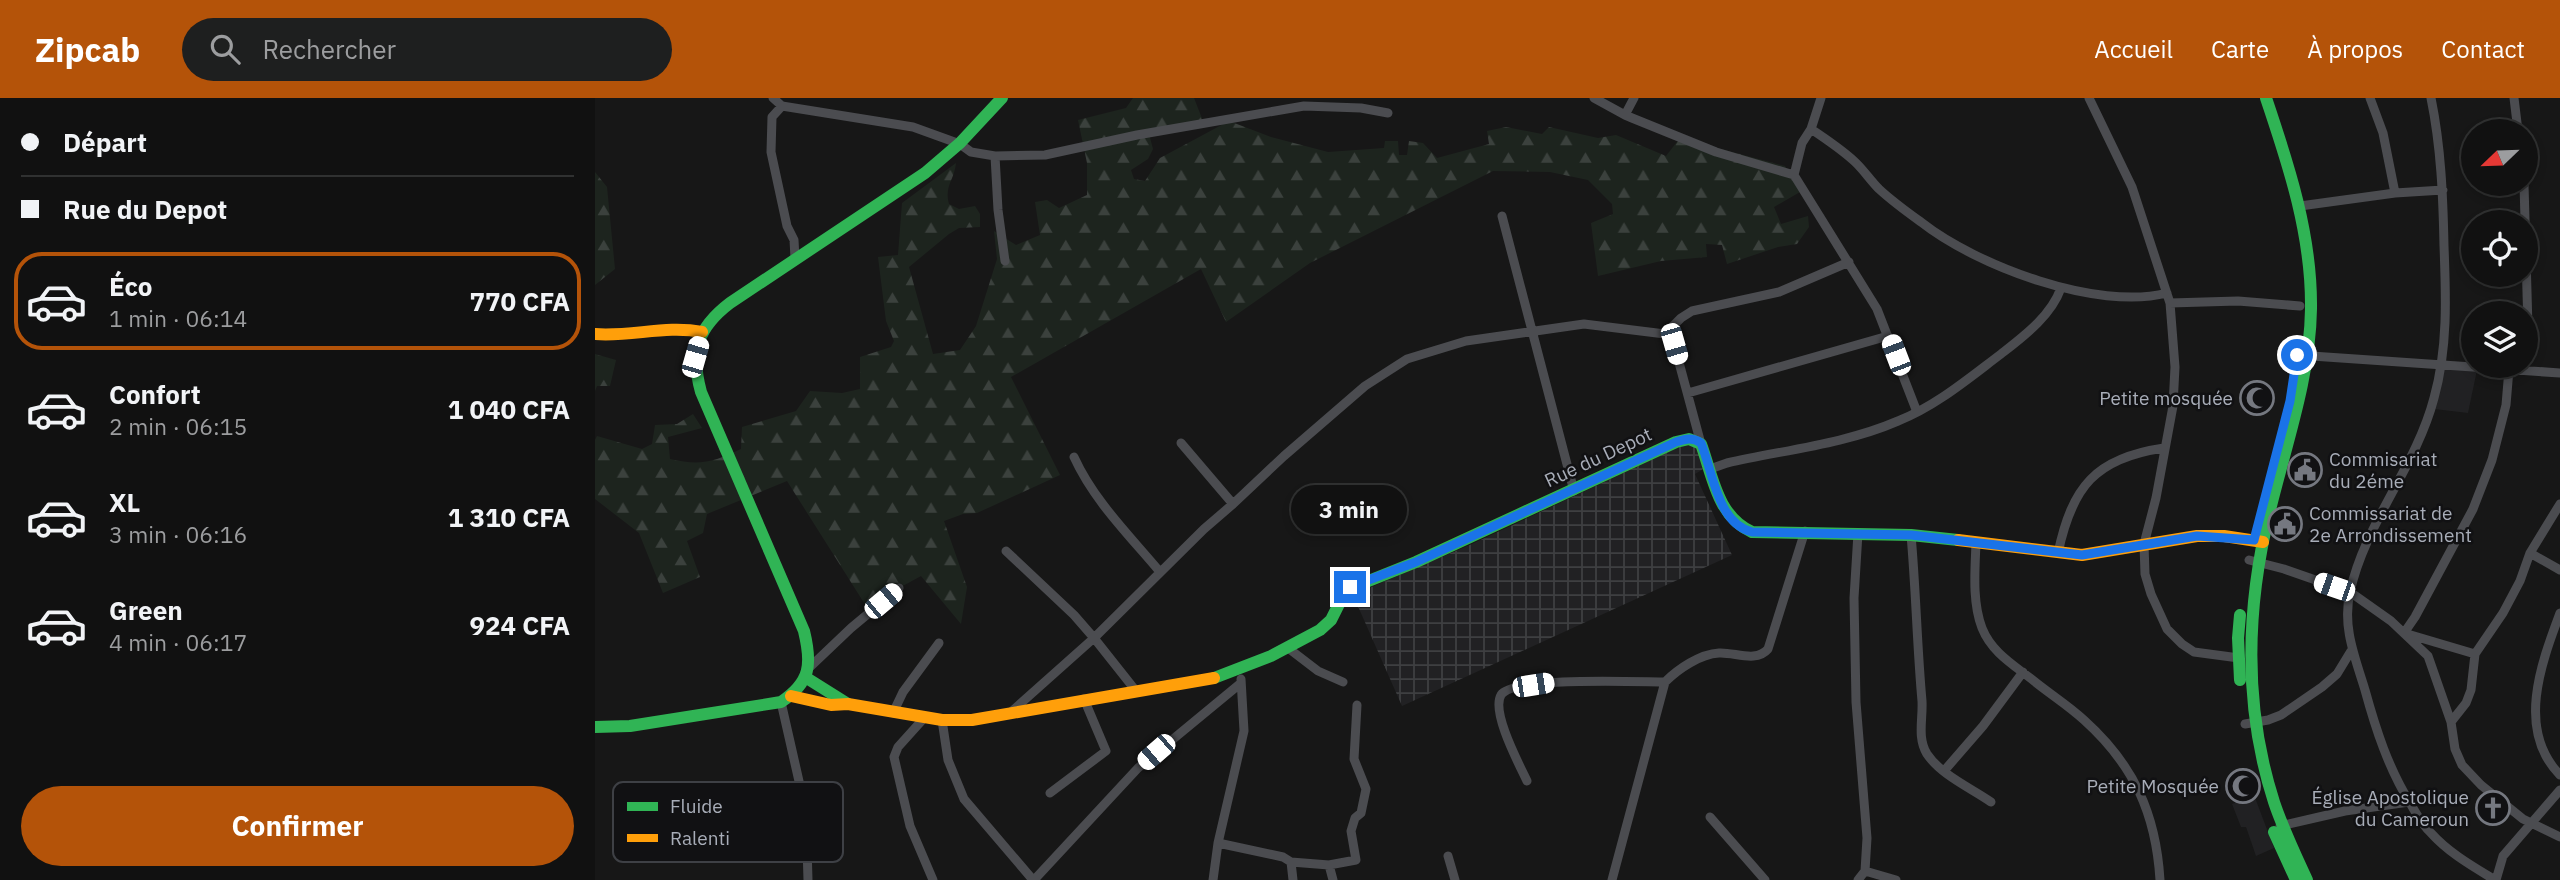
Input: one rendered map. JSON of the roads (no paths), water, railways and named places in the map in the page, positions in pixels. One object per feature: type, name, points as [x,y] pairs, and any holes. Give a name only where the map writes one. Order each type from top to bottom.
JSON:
[{"type":"main road","points":[[786,699],[800,687],[808,672],[804,631],[704,401],[695,373],[695,357],[702,332],[715,314],[795,258],[915,181],[960,144],[1002,98]]},
{"type":"main road","points":[[2250,723],[2250,636],[2255,561],[2258,541],[2300,403],[2302,356],[2301,306],[2290,209],[2255,98]]},
{"type":"main road","points":[[2266,98],[2300,206],[2311,290],[2302,356]]},
{"type":"main road","points":[[595,334],[610,336],[671,328],[688,328],[702,332]]},
{"type":"main road","name":"Rue du Depot","points":[[848,704],[942,720],[972,720],[1084,699],[1240,677],[1326,626],[1350,587],[1416,562],[1676,442],[1695,439],[1701,443]]},
{"type":"main road","points":[[1701,443],[1729,517],[1742,529],[1772,533],[1805,531],[1911,535],[2082,555],[2197,536],[2258,541]]},
{"type":"main road","points":[[2255,561],[2240,617],[2239,658],[2250,723],[2277,827],[2296,880]]},
{"type":"main road","points":[[808,672],[848,704]]},
{"type":"main road","points":[[595,727],[630,726],[786,699],[831,705],[848,704]]},
{"type":"main road","points":[[2277,827],[2307,880]]},
{"type":"street","points":[[1594,98],[1625,115],[1716,152],[1794,175],[1877,309],[1917,412]]},
{"type":"street","points":[[1625,115],[1634,98]]},
{"type":"street","points":[[1794,175],[1802,143],[1811,129],[1821,98]]},
{"type":"street","points":[[2089,98],[2132,187],[2170,303],[2175,367],[2173,406],[2156,498],[2144,544],[2145,574],[2167,629],[2193,652],[2239,658]]},
{"type":"street","points":[[2370,98],[2383,133],[2395,193]]},
{"type":"street","points":[[2431,98],[2439,139],[2443,190],[2446,341],[2435,397],[2423,433],[2399,484],[2368,538],[2350,592],[2348,631],[2351,651],[2381,744],[2395,779],[2409,802],[2429,832],[2495,880],[2503,856],[2560,790]]},
{"type":"street","points":[[2514,98],[2517,119]]},
{"type":"street","points":[[795,258],[794,240],[787,226],[771,152],[774,101],[913,127],[960,144],[971,152],[995,156],[1045,155],[1137,135],[1304,106],[1361,103],[1388,113]]},
{"type":"street","points":[[1811,129],[1854,160],[1879,189],[1949,243],[1967,253],[2061,288],[2133,298],[2167,292]]},
{"type":"street","points":[[995,156],[998,210],[1005,261]]},
{"type":"street","points":[[2300,206],[2395,193],[2443,190]]},
{"type":"street","points":[[2524,196],[2527,301]]},
{"type":"street","points":[[1502,216],[1574,491]]},
{"type":"street","points":[[1665,334],[1692,311],[1779,292],[1849,262]]},
{"type":"street","points":[[1710,469],[1864,434],[1917,412],[1954,389],[2009,348],[2043,318],[2056,301],[2061,288]]},
{"type":"street","points":[[2170,303],[2238,301],[2301,306]]},
{"type":"street","points":[[1010,713],[1094,638],[1204,528],[1233,505],[1284,456],[1365,386],[1408,359],[1466,341],[1584,324],[1665,334],[1674,344],[1701,443]]},
{"type":"street","points":[[1688,393],[1888,336]]},
{"type":"street","points":[[2302,356],[2461,365]]},
{"type":"street","points":[[2538,369],[2560,373]]},
{"type":"street","points":[[2404,633],[2473,509],[2492,460],[2506,405],[2508,378]]},
{"type":"street","points":[[1181,443],[1233,505]]},
{"type":"street","points":[[2057,553],[2065,519],[2093,476],[2115,461],[2164,448]]},
{"type":"street","points":[[1074,457],[1096,495],[1160,572]]},
{"type":"street","points":[[2451,722],[2466,704],[2471,690],[2475,654],[2503,613],[2520,581],[2530,553],[2560,504]]},
{"type":"street","points":[[1612,880],[1665,682],[1675,672],[1704,656],[1719,653],[1758,657],[1764,654],[1805,531]]},
{"type":"street","points":[[1858,533],[1854,598],[1856,702],[1867,838],[1865,871],[1858,880]]},
{"type":"street","points":[[1911,535],[1917,596],[1921,738],[1929,757],[1944,771],[1991,802]]},
{"type":"street","points":[[1976,543],[1975,581],[1982,628],[2004,660],[2084,721],[2123,762],[2141,793],[2150,817],[2160,880]]},
{"type":"street","points":[[1006,551],[1074,615],[1136,691]]},
{"type":"street","points":[[2530,553],[2560,570]]},
{"type":"street","points":[[2255,561],[2350,592],[2404,633],[2428,656],[2451,722],[2455,749],[2462,765],[2502,803],[2532,825],[2560,837]]},
{"type":"street","points":[[808,672],[851,628],[899,588]]},
{"type":"street","points":[[2560,613],[2539,681],[2536,722],[2537,738],[2543,753],[2560,775]]},
{"type":"street","points":[[2404,633],[2475,654]]},
{"type":"street","points":[[893,713],[904,692],[939,643]]},
{"type":"street","points":[[1288,648],[1318,671],[1343,682]]},
{"type":"street","points":[[2250,723],[2281,715],[2322,687],[2337,674],[2351,651]]},
{"type":"street","points":[[1944,771],[1983,726],[2022,672]]},
{"type":"street","points":[[1213,880],[1218,843],[1244,731],[1240,677]]},
{"type":"street","points":[[942,720],[948,760],[964,799],[1034,880],[1138,768],[1240,677]]},
{"type":"street","points":[[1527,781],[1506,735],[1500,712],[1500,698],[1503,693],[1511,688],[1555,681],[1665,682]]},
{"type":"street","points":[[786,699],[801,782]]},
{"type":"street","points":[[1050,793],[1105,751],[1084,699]]},
{"type":"street","points":[[1218,843],[1283,857],[1291,862],[1329,865],[1353,862],[1357,857],[1352,831],[1355,818],[1361,813],[1366,789],[1354,759],[1357,705]]},
{"type":"street","points":[[925,717],[898,747],[894,757],[910,826],[933,880]]},
{"type":"street","points":[[2277,827],[2345,811],[2409,802]]},
{"type":"street","points":[[1710,817],[1765,880]]},
{"type":"street","points":[[1448,856],[1455,880]]},
{"type":"street","points":[[807,862],[808,880]]},
{"type":"street","points":[[1291,862],[1293,880]]},
{"type":"street","points":[[1329,865],[1333,880]]},
{"type":"street","points":[[1865,871],[1896,880]]},
{"type":"place","name":"Petite mosquée","points":[[2257,398]]},
{"type":"place","name":"Commisariat du 2éme","points":[[2305,470]]},
{"type":"place","name":"Commissariat de 2e Arrondissement","points":[[2285,524]]},
{"type":"place","name":"Petite Mosquée","points":[[2243,786]]},
{"type":"place","name":"Église Apostolique du Cameroun","points":[[2493,808]]}]
